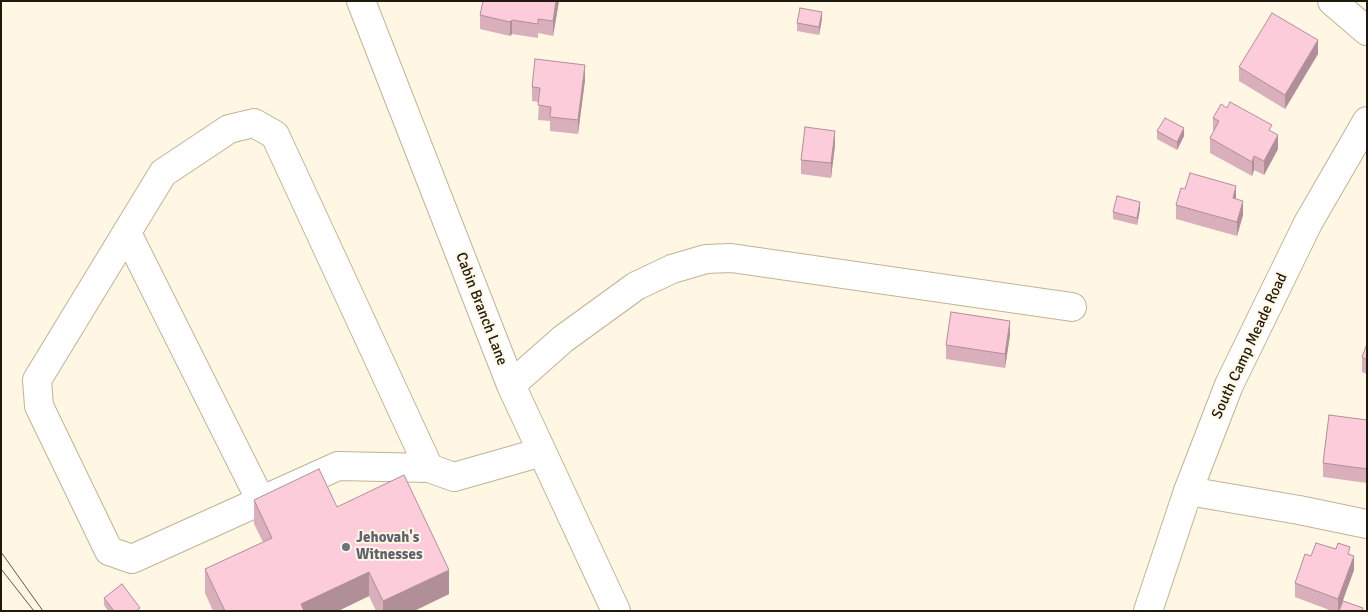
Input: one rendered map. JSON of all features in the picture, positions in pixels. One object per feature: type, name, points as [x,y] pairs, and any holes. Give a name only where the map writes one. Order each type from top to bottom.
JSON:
[{"type":"street","name":"Cabin Branch Lane","points":[[361,1],[511,385],[616,611]]},
{"type":"street","points":[[1332,1],[1367,31]]},
{"type":"street","name":"South Camp Meade Road","points":[[1148,611],[1188,491],[1229,385],[1308,223],[1366,122]]},
{"type":"street","points":[[429,468],[275,136],[254,123],[229,129],[163,173],[37,380],[39,406],[110,551],[132,559],[338,466],[429,468],[454,477],[542,452]]},
{"type":"street","points":[[127,234],[260,501]]},
{"type":"street","points":[[511,385],[562,339],[636,286],[672,269],[706,259],[731,258],[1072,307]]},
{"type":"street","points":[[1188,491],[1367,524]]},
{"type":"building","points":[[483,1],[556,1],[553,21],[538,19],[538,24],[512,20],[510,22],[480,15]]},
{"type":"building","points":[[800,8],[822,12],[819,27],[797,23]]},
{"type":"building","points":[[1272,13],[1318,40],[1285,95],[1239,67]]},
{"type":"building","points":[[535,59],[585,65],[578,120],[550,117],[551,107],[538,105],[540,88],[532,87]]},
{"type":"building","points":[[1230,102],[1272,125],[1269,130],[1278,135],[1264,161],[1254,156],[1252,162],[1210,138],[1219,121],[1213,118],[1221,104],[1227,108]]},
{"type":"building","points":[[1165,118],[1184,128],[1177,142],[1157,131]]},
{"type":"building","points":[[805,127],[835,131],[831,163],[801,160]]},
{"type":"building","points":[[1190,173],[1236,186],[1233,198],[1243,201],[1237,222],[1176,205],[1181,188],[1185,189]]},
{"type":"building","points":[[1117,196],[1140,202],[1137,218],[1113,212]]},
{"type":"building","points":[[951,312],[1010,321],[1005,354],[946,345]]},
{"type":"building","points":[[1367,344],[1367,360],[1362,357]]},
{"type":"building","points":[[1329,415],[1367,420],[1367,469],[1323,463]]},
{"type":"building","name":"Jehovah's Witnesses","points":[[319,469],[337,507],[404,475],[449,570],[383,601],[369,572],[301,604],[304,611],[225,611],[205,569],[272,538],[254,500]]},
{"type":"building","points":[[1316,543],[1336,549],[1338,543],[1350,547],[1348,554],[1354,556],[1338,599],[1295,583],[1305,554],[1311,556]]},
{"type":"building","points":[[122,584],[140,608],[136,611],[114,611],[104,598]]},
{"type":"building","points":[[1343,601],[1363,608],[1362,611],[1339,611]]},
{"type":"tram line","points":[[1,552],[43,611]]},
{"type":"tram line","points":[[1,569],[34,611]]},
{"type":"place","name":"Jehovah's Witnesses","points":[[346,547]]}]
